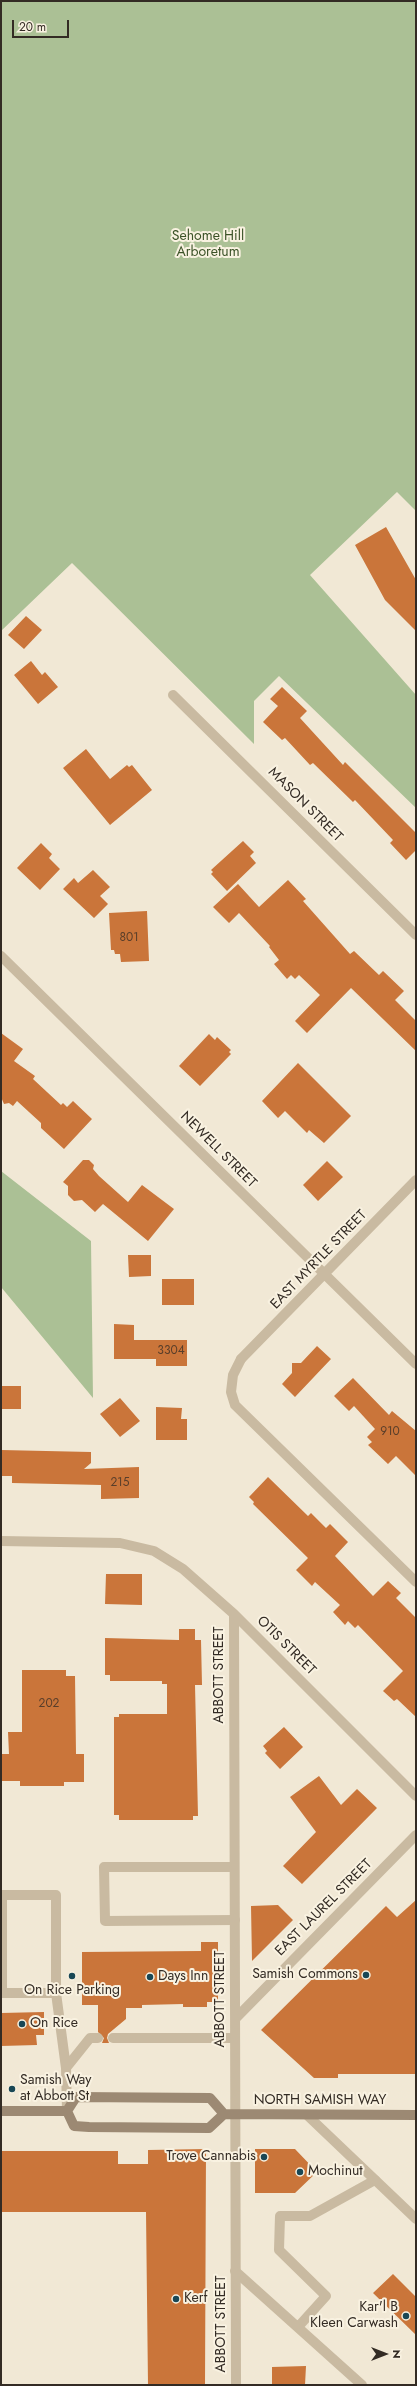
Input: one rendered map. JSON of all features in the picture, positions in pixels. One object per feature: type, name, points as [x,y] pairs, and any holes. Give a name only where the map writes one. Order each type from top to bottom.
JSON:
[{"type":"main road","points":[[76,2097],[210,2098],[224,2114],[208,2128],[74,2126],[67,2111],[76,2097]]},
{"type":"main road","points":[[1,2111],[67,2111]]},
{"type":"main road","name":"NORTH SAMISH WAY","points":[[224,2114],[416,2115]]},
{"type":"street","name":"MASON STREET","points":[[173,695],[416,935]]},
{"type":"street","name":"NEWELL STREET","points":[[1,956],[416,1364]]},
{"type":"street","name":"EAST MYRTLE STREET","points":[[416,1180],[241,1359],[233,1375],[231,1392],[235,1405],[416,1582]]},
{"type":"street","name":"OTIS STREET","points":[[1,1541],[120,1543],[154,1552],[183,1569],[234,1614],[416,1796]]},
{"type":"street","name":"ABBOTT STREET","points":[[234,1614],[236,2385]]},
{"type":"street","name":"EAST LAUREL STREET","points":[[235,2019],[416,1835]]},
{"type":"street","points":[[234,1867],[104,1867],[105,1921],[235,1920]]},
{"type":"street","points":[[56,1993],[2,1993],[2,1895],[56,1895],[56,1993],[66,2068],[67,2111]]},
{"type":"street","points":[[66,2068],[90,2038],[98,2038]]},
{"type":"street","points":[[113,2038],[235,2038]]},
{"type":"street","points":[[307,2115],[416,2219]]},
{"type":"street","points":[[298,2327],[326,2296],[279,2250],[280,2216],[310,2216],[375,2180]]},
{"type":"street","points":[[235,2271],[362,2385]]},
{"type":"green space","name":"Sehome Hill Arboretum","points":[[1,1],[416,1],[416,511],[397,492],[310,575],[416,695],[416,808],[279,676],[254,701],[254,744],[72,563],[1,631]]},
{"type":"green space","points":[[1,1171],[91,1241],[93,1398],[1,1287]]},
{"type":"building","points":[[386,527],[416,580],[416,631],[385,600],[355,545]]},
{"type":"building","points":[[26,616],[42,630],[24,649],[8,635]]},
{"type":"building","points":[[31,661],[42,675],[45,672],[58,687],[38,704],[14,675]]},
{"type":"building","points":[[282,687],[307,711],[300,718],[343,765],[345,762],[416,833],[416,850],[406,860],[390,843],[393,840],[355,800],[353,802],[313,763],[310,765],[285,738],[282,740],[263,722],[278,706],[270,699]]},
{"type":"building","points":[[86,749],[110,779],[127,765],[129,767],[132,765],[152,790],[110,825],[63,768]]},
{"type":"building","points":[[243,841],[254,852],[250,856],[256,863],[227,891],[211,874],[213,872],[211,870]]},
{"type":"building","points":[[41,843],[52,854],[49,858],[60,869],[40,890],[17,868]]},
{"type":"building","points":[[93,870],[110,887],[100,896],[108,904],[94,918],[63,889],[74,878],[78,883]]},
{"type":"building","points":[[288,880],[306,899],[303,901],[350,954],[354,951],[379,975],[383,971],[404,991],[395,1000],[416,1021],[416,1051],[351,988],[307,1033],[295,1021],[320,995],[299,975],[295,979],[291,975],[287,979],[274,964],[279,960],[269,947],[270,946],[239,913],[229,923],[213,907],[238,884],[259,907]]},
{"type":"building","points":[[147,911],[149,961],[121,962],[120,954],[115,954],[114,950],[111,950],[109,913]]},
{"type":"building","points":[[1,1033],[23,1049],[14,1061],[35,1076],[33,1079],[61,1105],[63,1103],[67,1107],[73,1101],[92,1119],[64,1149],[41,1128],[41,1123],[17,1101],[13,1106],[9,1103],[4,1104],[1,1097]]},
{"type":"building","points":[[209,1034],[215,1040],[217,1037],[231,1050],[229,1052],[231,1054],[200,1086],[179,1066]]},
{"type":"building","points":[[298,1063],[351,1116],[324,1143],[309,1130],[307,1133],[285,1111],[278,1118],[262,1101]]},
{"type":"building","points":[[83,1160],[89,1160],[94,1165],[93,1169],[99,1176],[128,1202],[142,1185],[174,1209],[148,1241],[103,1204],[95,1212],[82,1200],[74,1201],[68,1195],[68,1186],[63,1182]]},
{"type":"building","points":[[327,1161],[343,1177],[318,1201],[303,1185]]},
{"type":"building","points":[[128,1255],[151,1255],[151,1276],[129,1277]]},
{"type":"building","points":[[162,1279],[194,1279],[194,1305],[162,1305]]},
{"type":"building","points":[[114,1324],[134,1325],[134,1340],[187,1340],[187,1366],[156,1366],[156,1359],[114,1359]]},
{"type":"building","points":[[317,1346],[331,1359],[295,1397],[282,1384],[292,1373],[292,1363],[301,1363]]},
{"type":"building","points":[[353,1378],[389,1415],[392,1411],[416,1431],[416,1476],[396,1456],[388,1464],[368,1445],[372,1442],[367,1437],[375,1429],[354,1406],[349,1411],[334,1396]]},
{"type":"building","points":[[1,1386],[21,1386],[21,1409],[1,1409]]},
{"type":"building","points":[[120,1398],[140,1421],[120,1437],[100,1414]]},
{"type":"building","points":[[156,1407],[182,1408],[181,1419],[187,1419],[187,1440],[156,1440]]},
{"type":"building","points":[[1,1450],[91,1452],[91,1463],[84,1469],[139,1467],[139,1498],[101,1499],[101,1485],[12,1483],[12,1476],[1,1476]]},
{"type":"building","points":[[268,1477],[308,1516],[311,1513],[326,1528],[330,1524],[348,1542],[335,1556],[373,1596],[388,1581],[401,1593],[396,1598],[416,1618],[416,1717],[397,1699],[394,1701],[383,1691],[403,1671],[358,1625],[355,1628],[348,1621],[345,1625],[333,1612],[340,1605],[315,1582],[312,1586],[296,1570],[308,1558],[253,1504],[254,1502],[249,1497]]},
{"type":"building","points":[[106,1574],[142,1574],[142,1605],[105,1604]]},
{"type":"building","points":[[179,1629],[195,1629],[195,1640],[201,1640],[202,1685],[195,1685],[198,1816],[193,1816],[193,1820],[119,1820],[119,1815],[114,1815],[114,1717],[119,1717],[119,1714],[167,1714],[167,1684],[162,1684],[162,1681],[110,1681],[110,1675],[105,1675],[105,1638],[179,1640]]},
{"type":"building","points":[[22,1670],[66,1670],[66,1676],[75,1676],[76,1754],[84,1754],[84,1782],[64,1782],[64,1786],[20,1786],[20,1781],[2,1781],[2,1754],[9,1754],[8,1732],[22,1732]]},
{"type":"building","points":[[284,1727],[303,1747],[280,1769],[265,1753],[267,1751],[263,1746]]},
{"type":"building","points":[[319,1776],[341,1805],[357,1789],[377,1808],[302,1884],[283,1866],[316,1832],[290,1797]]},
{"type":"building","name":"Samish Commons","points":[[416,1900],[416,2074],[338,2074],[338,2078],[314,2078],[261,2030],[386,1906],[397,1917]]},
{"type":"building","points":[[278,1905],[293,1920],[252,1961],[251,1906]]},
{"type":"building","name":"Days Inn","points":[[201,1942],[218,1942],[218,2002],[207,2002],[207,2007],[183,2007],[183,2004],[142,2005],[142,2008],[126,2008],[126,2019],[108,2034],[107,2038],[109,2043],[102,2043],[104,2038],[98,2032],[98,2005],[82,2005],[82,1952],[201,1951]]},
{"type":"building","name":"On Rice","points":[[44,2012],[44,2035],[36,2035],[37,2045],[1,2046],[1,2013]]},
{"type":"building","name":"Kerf","points":[[206,2149],[205,2385],[148,2385],[146,2212],[1,2212],[1,2151],[118,2151],[118,2164],[148,2164],[148,2150]]},
{"type":"building","points":[[255,2149],[295,2149],[317,2172],[295,2193],[255,2193]]},
{"type":"building","name":"Kar'l B Kleen Carwash","points":[[393,2274],[416,2297],[416,2335],[373,2293]]},
{"type":"building","points":[[306,2366],[305,2385],[272,2385],[272,2367]]},
{"type":"place","name":"Samish Commons","points":[[366,1975]]},
{"type":"place","name":"On Rice Parking","points":[[72,1976]]},
{"type":"place","name":"Days Inn","points":[[150,1977]]},
{"type":"place","name":"On Rice","points":[[22,2024]]},
{"type":"place","name":"Samish Way at Abbott St","points":[[12,2089]]},
{"type":"place","name":"Trove Cannabis","points":[[264,2157]]},
{"type":"place","name":"Mochinut","points":[[300,2172]]},
{"type":"place","name":"Kerf","points":[[176,2299]]},
{"type":"place","name":"Kar'l B Kleen Carwash","points":[[406,2316]]}]
